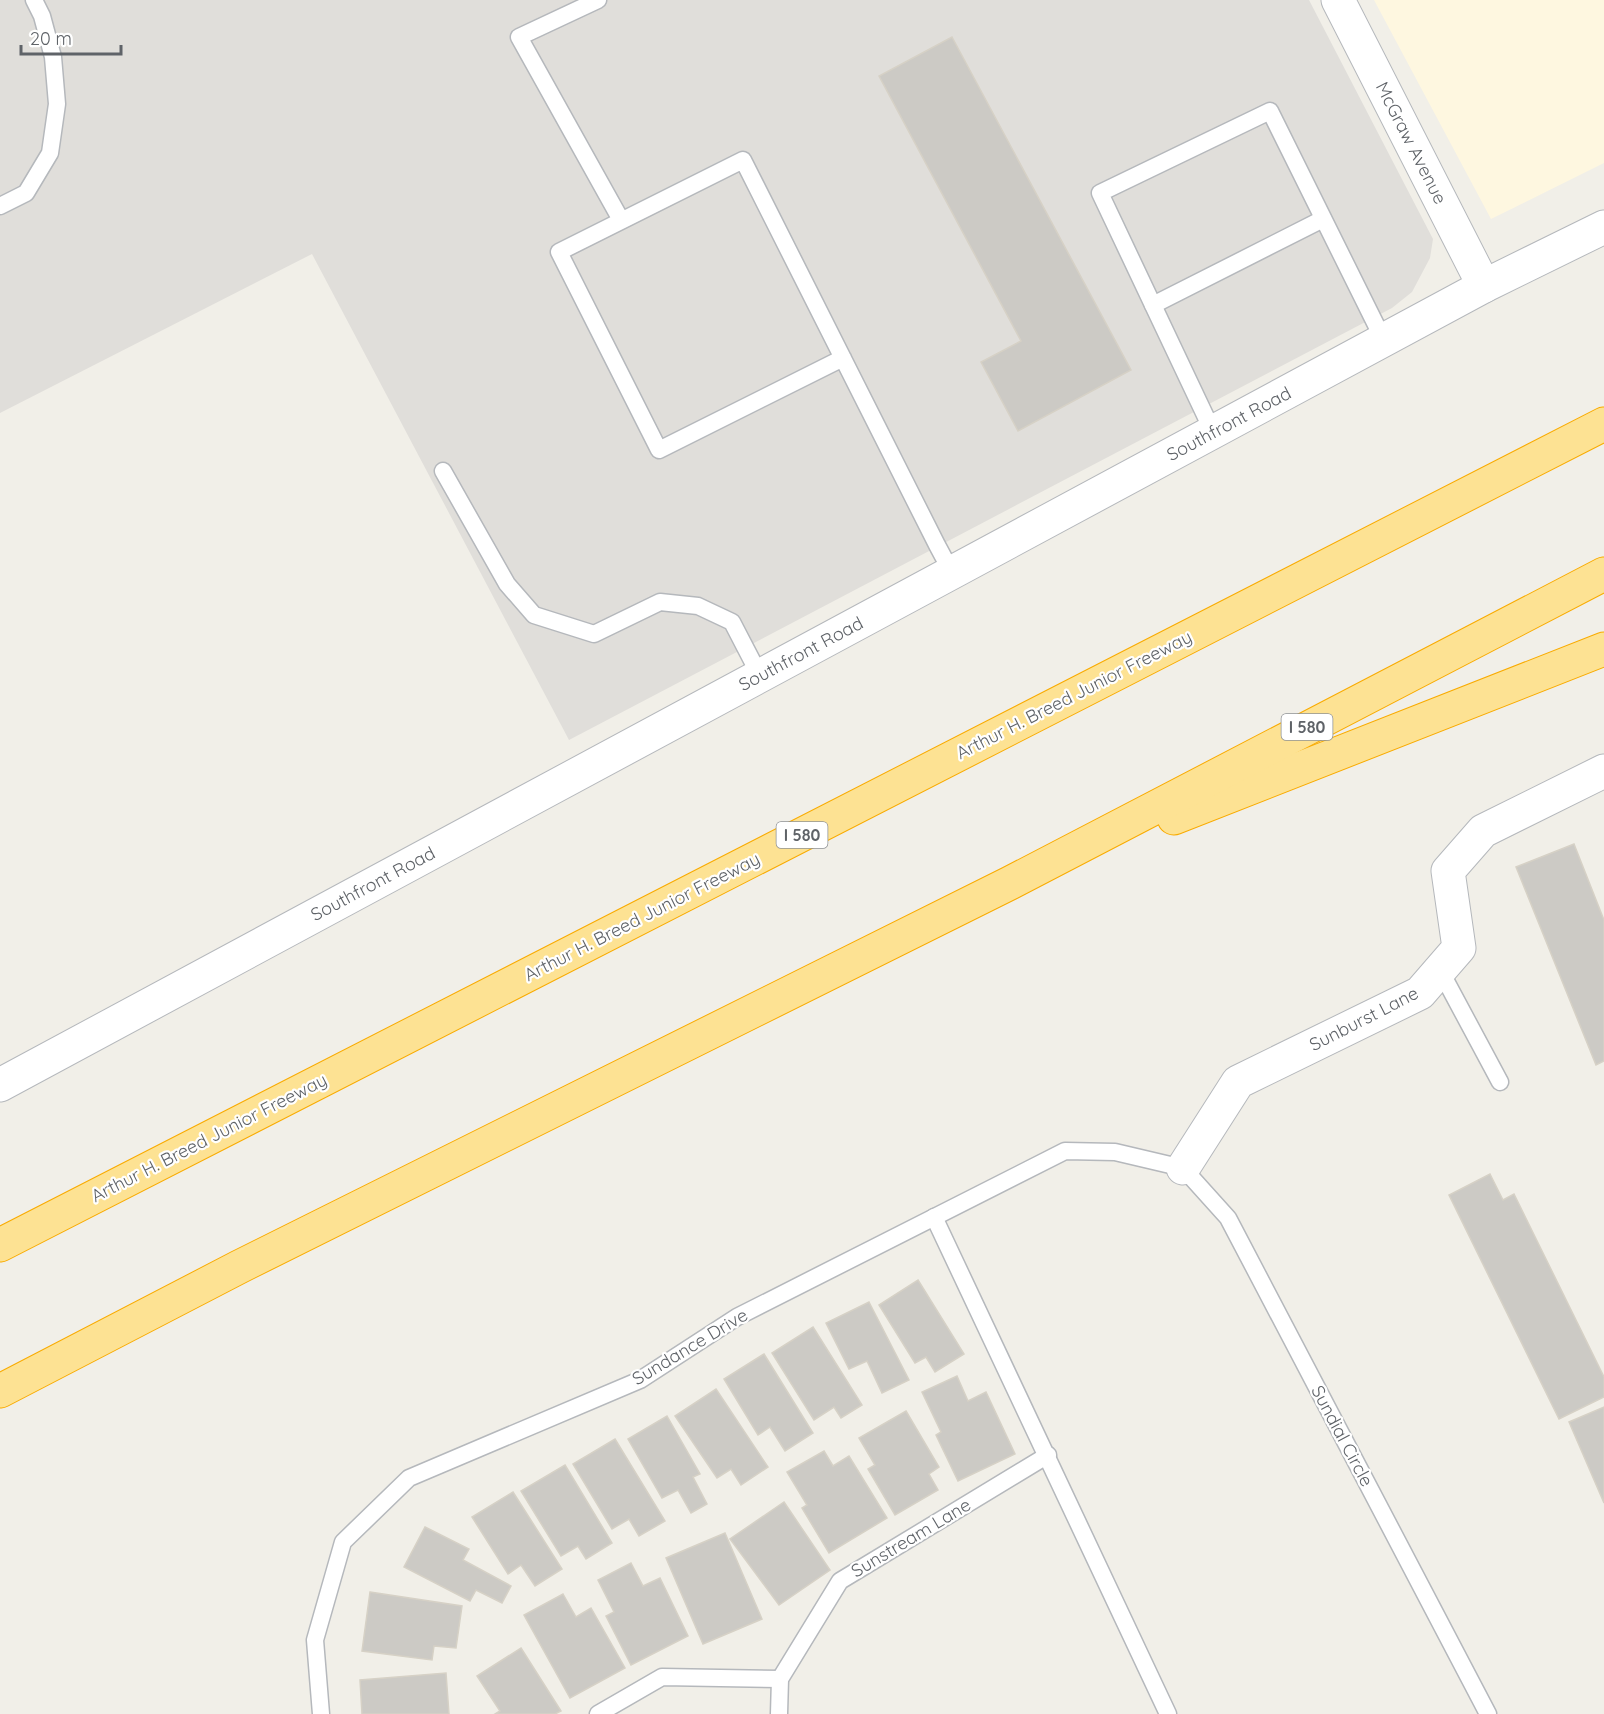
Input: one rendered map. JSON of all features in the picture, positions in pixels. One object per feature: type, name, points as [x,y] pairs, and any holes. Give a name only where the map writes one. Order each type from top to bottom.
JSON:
[{"type":"highway","name":"Arthur H. Breed Junior Freeway","points":[[0,1245],[1604,424]]},
{"type":"highway","name":"I 580","points":[[0,1391],[239,1267],[1010,883],[1604,574]]},
{"type":"highway","points":[[1010,883],[1604,649]]},
{"type":"street","name":"McGraw Avenue","points":[[1338,0],[1484,286]]},
{"type":"street","name":"Southfront Road","points":[[0,1085],[1484,286],[1604,227]]},
{"type":"street","name":"Sunburst Lane","points":[[1183,1168],[1238,1082],[1420,993],[1459,948],[1448,871],[1484,831],[1604,771]]},
{"type":"lane","points":[[0,206],[26,193],[50,153],[57,104],[53,57],[42,16],[34,0]]},
{"type":"lane","points":[[597,0],[519,37],[621,220]]},
{"type":"lane","points":[[1213,432],[1100,193],[1270,111],[1384,341]]},
{"type":"lane","points":[[843,358],[659,450],[559,252],[743,160],[952,573]]},
{"type":"lane","points":[[1153,305],[1323,219]]},
{"type":"lane","points":[[443,471],[507,584],[534,615],[594,634],[660,602],[698,606],[732,622],[759,676]]},
{"type":"lane","points":[[1440,970],[1500,1082]]},
{"type":"lane","name":"Sundance Drive","points":[[321,1714],[315,1640],[343,1542],[409,1478],[640,1380],[737,1317],[1065,1151],[1115,1152],[1183,1168]]},
{"type":"lane","name":"Sundial Circle","points":[[1183,1168],[1228,1218],[1488,1714]]},
{"type":"lane","points":[[934,1217],[1048,1455],[1167,1714]]},
{"type":"lane","name":"Sunstream Lane","points":[[779,1714],[780,1679],[840,1581],[1048,1455]]},
{"type":"lane","points":[[598,1714],[662,1677],[780,1679]]},
{"type":"shaded area","points":[[0,0],[1309,0],[1433,239],[1430,258],[1412,292],[1392,308],[569,740],[312,254],[0,413]]},
{"type":"shaded area","points":[[1374,0],[1604,0],[1604,163],[1491,219]]},
{"type":"building","points":[[952,37],[1131,370],[1018,431],[981,362],[1021,341],[879,76]]},
{"type":"building","points":[[1574,844],[1604,920],[1604,1061],[1596,1065],[1516,867]]},
{"type":"building","points":[[1490,1174],[1503,1200],[1514,1194],[1604,1377],[1604,1397],[1559,1419],[1449,1195]]},
{"type":"building","points":[[918,1280],[964,1354],[935,1372],[926,1357],[915,1363],[879,1305]]},
{"type":"building","points":[[869,1302],[909,1380],[882,1393],[867,1361],[849,1369],[826,1323]]},
{"type":"building","points":[[813,1327],[862,1405],[841,1418],[834,1407],[814,1420],[772,1353]]},
{"type":"building","points":[[764,1354],[813,1433],[785,1451],[770,1427],[758,1435],[724,1379]]},
{"type":"building","points":[[957,1376],[968,1401],[986,1392],[1015,1454],[958,1481],[936,1435],[941,1432],[922,1392]]},
{"type":"building","points":[[716,1389],[768,1467],[741,1485],[731,1469],[717,1478],[675,1416]]},
{"type":"building","points":[[1604,1407],[1604,1503],[1569,1422]]},
{"type":"building","points":[[906,1411],[939,1467],[929,1474],[938,1490],[895,1515],[868,1469],[875,1465],[859,1438]]},
{"type":"building","points":[[667,1416],[700,1474],[693,1477],[707,1504],[691,1513],[678,1490],[662,1498],[628,1439]]},
{"type":"building","points":[[615,1439],[665,1521],[639,1536],[629,1519],[612,1529],[573,1464]]},
{"type":"building","points":[[824,1451],[833,1466],[849,1456],[887,1518],[829,1553],[802,1508],[807,1505],[787,1472]]},
{"type":"building","points":[[565,1465],[612,1543],[586,1559],[578,1546],[561,1556],[521,1491]]},
{"type":"building","points":[[513,1492],[562,1569],[535,1586],[521,1565],[508,1574],[472,1517]]},
{"type":"building","points":[[784,1502],[830,1570],[779,1605],[730,1539]]},
{"type":"building","points":[[425,1527],[469,1549],[463,1560],[511,1586],[502,1603],[476,1590],[470,1601],[404,1567]]},
{"type":"building","points":[[725,1533],[762,1619],[703,1644],[666,1558]]},
{"type":"building","points":[[631,1563],[643,1586],[660,1578],[688,1636],[631,1665],[606,1616],[614,1612],[598,1580]]},
{"type":"building","points":[[370,1592],[462,1606],[456,1648],[434,1646],[432,1660],[362,1651]]},
{"type":"building","points":[[563,1594],[576,1617],[591,1608],[625,1668],[570,1698],[524,1615]]},
{"type":"building","points":[[521,1648],[561,1711],[555,1714],[495,1714],[500,1711],[477,1676]]},
{"type":"building","points":[[446,1673],[449,1714],[362,1714],[360,1680]]}]
